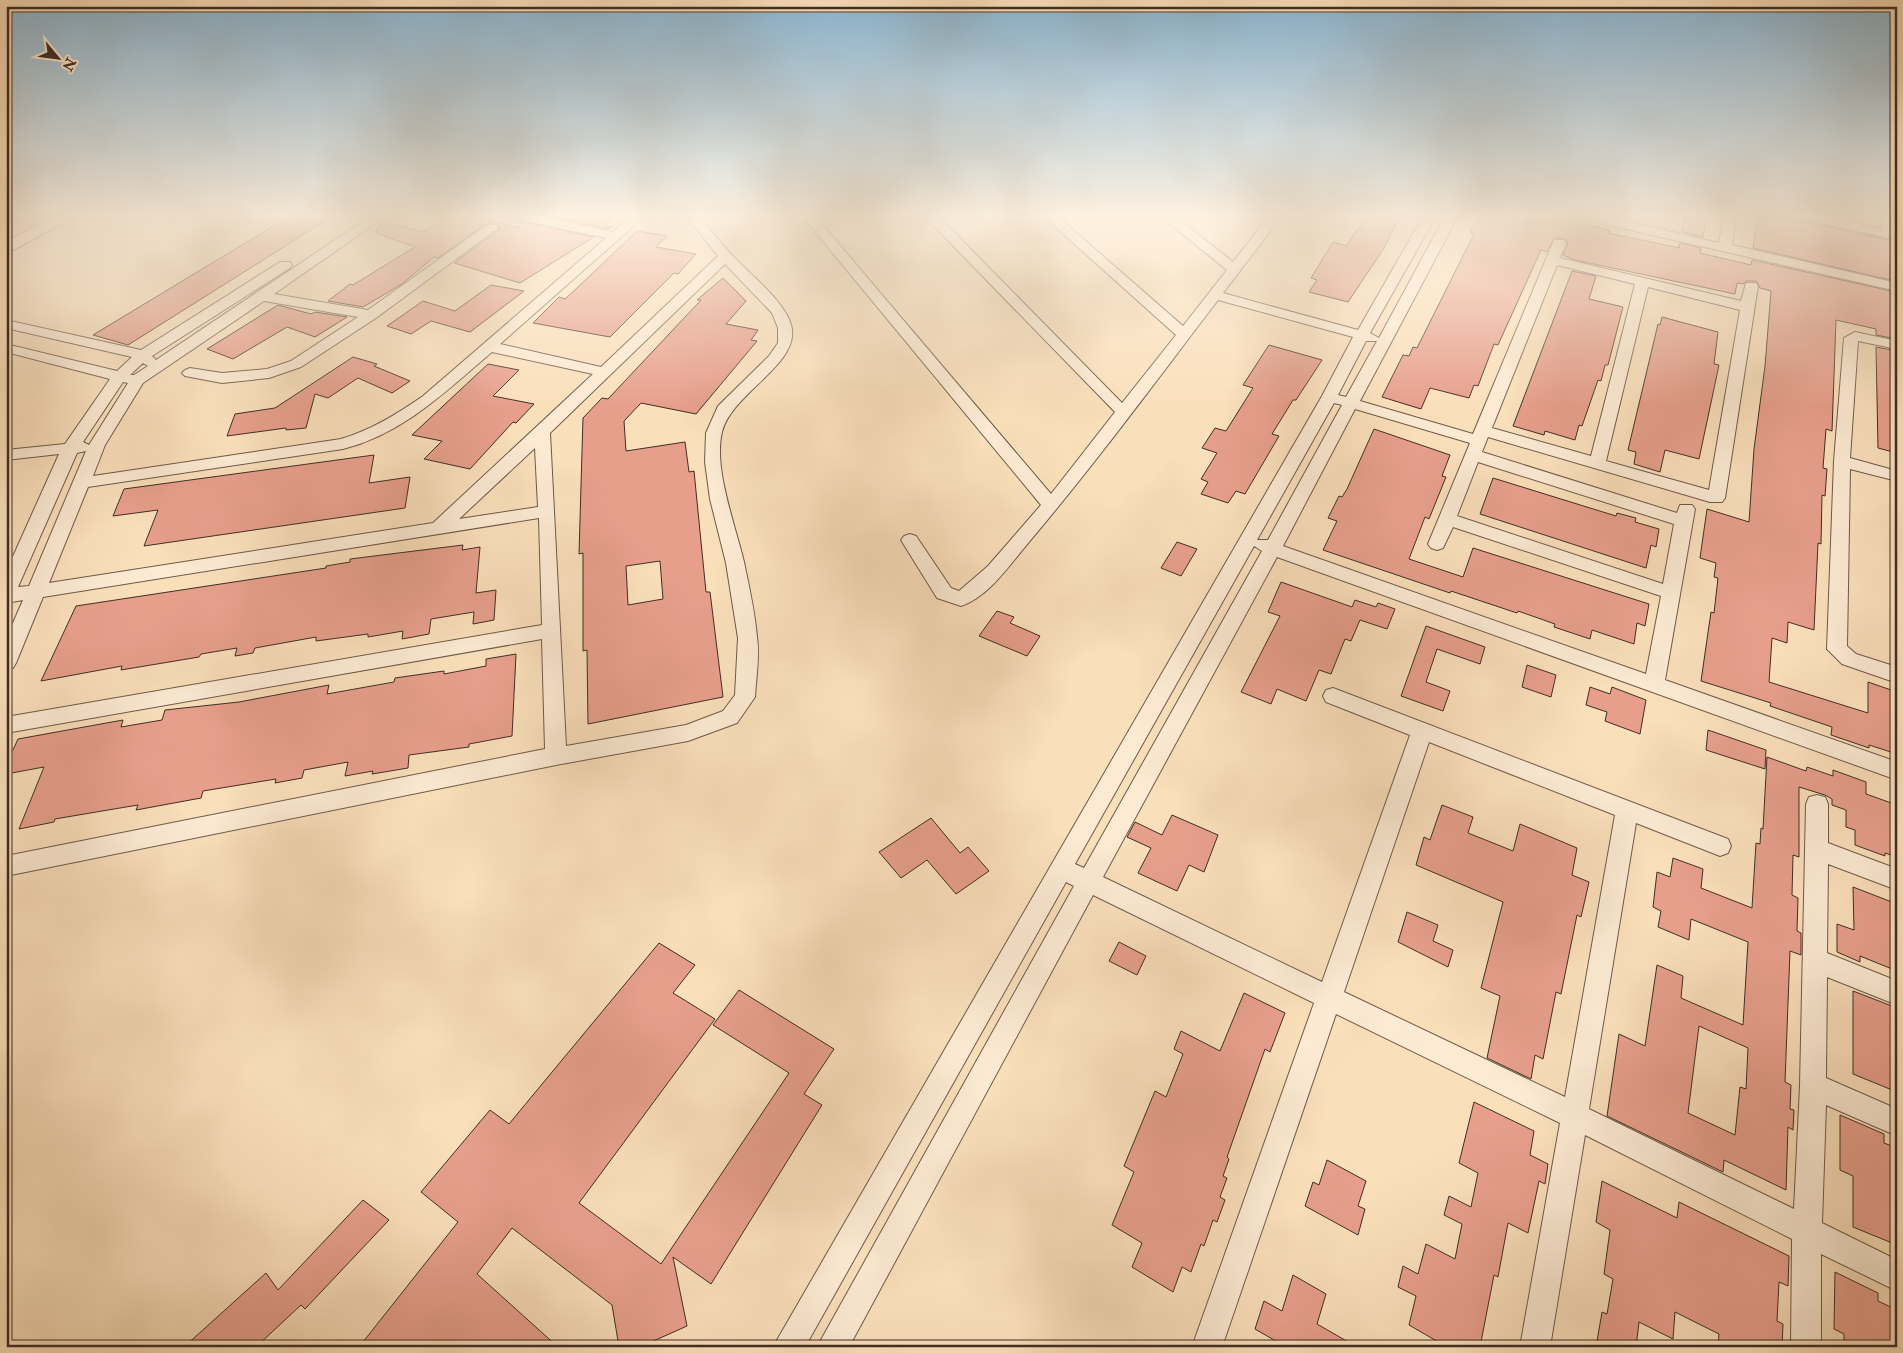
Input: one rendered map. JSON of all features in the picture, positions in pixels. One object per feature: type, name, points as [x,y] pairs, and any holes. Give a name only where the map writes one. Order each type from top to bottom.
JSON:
[{"type":"street","points":[[261,279],[143,355],[119,377],[70,449],[6,594],[36,591],[547,511]]},
{"type":"street","points":[[6,663],[96,445],[137,380],[287,279]]},
{"type":"street","points":[[190,373],[222,378],[283,370],[324,347],[421,279]]},
{"type":"street","points":[[81,483],[343,444],[375,435],[422,404],[491,347],[567,279]]},
{"type":"street","points":[[438,528],[491,481],[701,279]]},
{"type":"street","points":[[6,866],[556,756],[688,734],[730,717],[745,697],[748,638],[735,563],[719,499],[714,462],[714,433],[724,409],[775,359],[785,343],[785,328],[779,312],[747,279]]},
{"type":"street","points":[[861,279],[1051,505]]},
{"type":"street","points":[[992,279],[1123,412]]},
{"type":"street","points":[[1121,279],[1184,334]]},
{"type":"street","points":[[910,540],[944,593],[961,599],[972,592],[994,571],[1051,505],[1227,279]]},
{"type":"street","points":[[832,1347],[1272,549],[1340,399],[1364,330],[1393,279]]},
{"type":"street","points":[[788,1347],[1248,539],[1340,399],[1387,335],[1418,279]]},
{"type":"street","points":[[1437,544],[1544,279]]},
{"type":"street","points":[[1630,279],[1747,307]]},
{"type":"street","points":[[1866,279],[1897,287]]},
{"type":"street","points":[[1597,464],[1642,282]]},
{"type":"street","points":[[1479,442],[1597,464],[1714,499],[1717,497],[1751,286]]},
{"type":"street","points":[[1219,290],[1387,335]]},
{"type":"street","points":[[262,296],[371,315]]},
{"type":"street","points":[[6,324],[143,355],[155,367]]},
{"type":"street","points":[[1897,346],[1851,336],[1842,461],[1838,649],[1849,660],[1897,675]]},
{"type":"street","points":[[491,347],[603,372]]},
{"type":"street","points":[[6,348],[137,380]]},
{"type":"street","points":[[1340,399],[1479,442],[1684,521]]},
{"type":"street","points":[[542,430],[547,511],[556,756]]},
{"type":"street","points":[[6,455],[96,445]]},
{"type":"street","points":[[1842,461],[1897,476]]},
{"type":"street","points":[[1654,685],[1689,492]]},
{"type":"street","points":[[1447,519],[1671,593]]},
{"type":"street","points":[[1248,539],[1897,771]]},
{"type":"street","points":[[6,725],[551,630]]},
{"type":"street","points":[[1334,696],[1720,846]]},
{"type":"street","points":[[1207,1347],[1422,731]]},
{"type":"street","points":[[1806,1347],[1807,1233],[1814,1086],[1817,804]]},
{"type":"street","points":[[1535,1347],[1627,810]]},
{"type":"street","points":[[1816,849],[1897,880]]},
{"type":"street","points":[[1060,868],[1575,1116],[1807,1233],[1897,1276]]},
{"type":"street","points":[[1815,960],[1897,993]]},
{"type":"street","points":[[1814,1086],[1897,1122]]},
{"type":"building","points":[[185,279],[233,279],[128,345],[93,335]]},
{"type":"building","points":[[363,279],[408,279],[363,307],[328,301],[350,284],[353,285]]},
{"type":"building","points":[[507,279],[526,279],[520,283]]},
{"type":"building","points":[[586,279],[668,279],[610,337],[533,323],[559,297],[565,299]]},
{"type":"building","points":[[722,279],[724,279],[746,301],[726,324],[758,330],[751,340],[757,341],[696,414],[641,403],[624,421],[626,451],[685,442],[689,472],[694,471],[706,592],[710,592],[723,697],[588,724],[587,650],[583,651],[583,553],[579,554],[583,418],[602,398],[608,399],[701,300],[697,300]],"holes":[[[660,561],[663,599],[628,605],[626,566]]]},
{"type":"building","points":[[1314,279],[1363,279],[1348,302],[1309,292],[1317,280]]},
{"type":"building","points":[[1451,279],[1528,279],[1498,345],[1494,344],[1478,386],[1474,385],[1469,398],[1430,388],[1421,409],[1382,397],[1403,355],[1409,356],[1413,347],[1417,348]]},
{"type":"building","points":[[1569,279],[1595,279],[1589,299],[1623,307],[1608,365],[1605,365],[1601,381],[1598,380],[1582,426],[1579,425],[1575,440],[1545,431],[1544,435],[1513,426]]},
{"type":"building","points":[[1665,279],[1838,279],[1891,291],[1891,298],[1897,299],[1897,339],[1876,335],[1876,329],[1836,320],[1832,431],[1826,429],[1823,468],[1827,469],[1825,496],[1822,495],[1821,544],[1818,543],[1814,630],[1788,622],[1787,643],[1772,638],[1769,682],[1868,713],[1868,682],[1894,691],[1897,754],[1869,745],[1869,748],[1831,735],[1832,727],[1770,706],[1771,703],[1701,681],[1711,612],[1714,613],[1718,578],[1714,577],[1716,563],[1700,558],[1707,509],[1749,522],[1754,449],[1765,366],[1771,291],[1760,288],[1756,281],[1746,281],[1744,284],[1737,283],[1735,294]]},
{"type":"building","points":[[491,285],[524,291],[470,332],[431,321],[411,334],[387,326],[423,301],[455,311]]},
{"type":"building","points":[[278,305],[311,314],[315,312],[347,317],[315,337],[287,327],[233,359],[207,349]]},
{"type":"building","points":[[1662,317],[1718,332],[1714,364],[1719,365],[1699,459],[1665,450],[1660,472],[1634,464],[1636,452],[1628,450],[1658,324],[1660,325]]},
{"type":"building","points":[[1269,345],[1322,360],[1296,400],[1293,400],[1272,434],[1279,436],[1245,494],[1236,491],[1228,503],[1201,494],[1208,482],[1201,479],[1217,453],[1202,448],[1215,428],[1226,431],[1253,388],[1243,385]]},
{"type":"building","points":[[1876,347],[1897,351],[1897,453],[1878,448]]},
{"type":"building","points":[[353,357],[377,364],[374,366],[410,381],[392,393],[358,378],[328,398],[315,394],[306,428],[286,430],[286,428],[227,436],[235,414],[275,408]]},
{"type":"building","points":[[488,364],[519,370],[493,396],[534,404],[516,423],[513,422],[470,469],[424,459],[442,441],[412,435]]},
{"type":"building","points":[[1374,429],[1450,455],[1442,476],[1446,477],[1429,519],[1425,517],[1409,559],[1463,577],[1473,548],[1649,604],[1645,626],[1637,623],[1634,644],[1592,630],[1590,639],[1554,627],[1555,624],[1518,611],[1517,613],[1451,591],[1450,593],[1323,550],[1337,521],[1328,518],[1339,496],[1342,497],[1347,489]]},
{"type":"building","points":[[374,455],[369,483],[410,477],[405,508],[144,546],[158,510],[113,516],[124,489]]},
{"type":"building","points":[[1493,478],[1616,516],[1617,513],[1636,518],[1635,522],[1659,529],[1656,547],[1651,545],[1646,568],[1480,514]]},
{"type":"building","points":[[1177,542],[1197,549],[1181,576],[1161,568]]},
{"type":"building","points":[[463,545],[462,550],[480,547],[476,593],[496,590],[494,620],[473,624],[474,612],[431,619],[429,634],[402,639],[403,631],[368,637],[368,634],[316,641],[316,637],[255,648],[253,653],[235,656],[237,648],[201,654],[199,657],[121,670],[122,666],[41,681],[76,606],[326,568],[326,566],[350,562],[350,559]]},
{"type":"building","points":[[1281,582],[1352,607],[1355,600],[1376,607],[1378,603],[1395,609],[1387,629],[1360,620],[1351,641],[1345,639],[1331,674],[1319,670],[1306,701],[1277,689],[1271,704],[1241,692],[1280,616],[1268,612]]},
{"type":"building","points":[[997,611],[1014,617],[1010,623],[1040,636],[1027,656],[979,636]]},
{"type":"building","points":[[1426,626],[1485,647],[1480,664],[1437,649],[1426,682],[1450,691],[1443,711],[1401,696]]},
{"type":"building","points":[[516,654],[512,736],[469,744],[469,747],[409,755],[408,768],[345,776],[348,762],[304,770],[302,778],[275,783],[276,779],[203,791],[201,798],[136,810],[138,805],[55,819],[54,822],[19,829],[44,767],[6,774],[6,765],[18,739],[123,720],[121,727],[162,720],[165,710],[239,702],[329,685],[327,694],[394,682],[395,678],[444,671],[444,674],[486,666],[486,659]]},
{"type":"building","points":[[1527,665],[1556,675],[1551,697],[1522,687]]},
{"type":"building","points":[[1590,687],[1610,694],[1612,687],[1646,700],[1640,734],[1605,721],[1607,712],[1586,705]]},
{"type":"building","points":[[1708,730],[1766,750],[1765,769],[1706,750]]},
{"type":"building","points":[[1767,757],[1806,771],[1807,767],[1833,776],[1833,770],[1866,782],[1866,794],[1897,805],[1897,857],[1885,853],[1885,856],[1855,845],[1855,830],[1846,827],[1846,810],[1832,805],[1832,799],[1825,795],[1799,787],[1799,857],[1793,855],[1792,895],[1798,898],[1797,931],[1801,933],[1801,955],[1790,951],[1785,1082],[1791,1085],[1790,1109],[1794,1110],[1793,1130],[1788,1127],[1786,1190],[1724,1160],[1723,1172],[1607,1116],[1619,1034],[1645,1046],[1657,965],[1683,976],[1681,998],[1743,1025],[1748,942],[1691,919],[1689,940],[1658,927],[1661,911],[1653,907],[1657,872],[1670,877],[1673,858],[1703,869],[1701,888],[1752,908],[1756,843],[1760,844],[1761,828],[1763,829]],"holes":[[[1699,1026],[1748,1048],[1746,1089],[1740,1087],[1735,1135],[1688,1113]]]},
{"type":"building","points":[[1442,805],[1473,817],[1468,833],[1513,851],[1520,824],[1577,848],[1572,875],[1589,882],[1581,917],[1577,915],[1561,994],[1556,992],[1543,1059],[1535,1055],[1531,1079],[1487,1058],[1500,996],[1481,988],[1503,902],[1416,865],[1424,837],[1430,840]]},
{"type":"building","points":[[1172,815],[1218,835],[1204,872],[1189,865],[1177,891],[1138,873],[1151,848],[1127,837],[1135,822],[1162,835]]},
{"type":"building","points":[[931,818],[960,853],[968,847],[989,871],[956,894],[927,860],[901,878],[879,852]]},
{"type":"building","points":[[1853,887],[1897,904],[1897,971],[1860,956],[1860,962],[1837,952],[1837,924],[1854,930]]},
{"type":"building","points":[[1407,912],[1438,925],[1433,941],[1453,950],[1448,967],[1398,942]]},
{"type":"building","points":[[1119,942],[1146,956],[1137,975],[1109,961]]},
{"type":"building","points":[[659,943],[695,965],[673,993],[715,1019],[579,1203],[661,1264],[789,1073],[713,1025],[739,990],[834,1049],[804,1094],[822,1105],[711,1284],[673,1257],[687,1326],[640,1347],[619,1347],[612,1305],[512,1228],[477,1274],[558,1347],[359,1347],[458,1222],[421,1192],[490,1110],[509,1124]]},
{"type":"building","points":[[1853,991],[1897,1008],[1897,1092],[1853,1074]]},
{"type":"building","points":[[1244,993],[1285,1013],[1270,1052],[1265,1049],[1227,1157],[1229,1159],[1223,1176],[1227,1178],[1220,1197],[1225,1200],[1217,1222],[1213,1220],[1204,1246],[1201,1244],[1191,1272],[1182,1267],[1173,1292],[1132,1267],[1142,1243],[1112,1225],[1134,1172],[1124,1166],[1155,1091],[1166,1097],[1183,1054],[1174,1049],[1181,1031],[1220,1051]]},
{"type":"building","points":[[1474,1102],[1534,1131],[1530,1155],[1548,1164],[1545,1184],[1539,1181],[1528,1233],[1508,1223],[1498,1277],[1494,1275],[1480,1347],[1447,1347],[1409,1325],[1416,1296],[1398,1287],[1403,1266],[1418,1274],[1426,1244],[1455,1259],[1462,1224],[1444,1215],[1449,1196],[1471,1207],[1478,1173],[1459,1163]]},
{"type":"building","points":[[1840,1115],[1884,1134],[1884,1143],[1897,1148],[1897,1245],[1853,1227],[1853,1176],[1840,1170]]},
{"type":"building","points":[[1327,1160],[1366,1181],[1358,1206],[1365,1209],[1358,1235],[1305,1206],[1313,1182],[1319,1185]]},
{"type":"building","points":[[1602,1181],[1677,1218],[1679,1202],[1789,1256],[1788,1286],[1779,1282],[1777,1321],[1783,1324],[1782,1347],[1718,1347],[1719,1334],[1675,1312],[1673,1339],[1639,1322],[1636,1347],[1596,1347],[1602,1312],[1607,1314],[1613,1279],[1604,1274],[1610,1230],[1596,1222]]},
{"type":"building","points":[[363,1200],[389,1220],[305,1309],[301,1305],[256,1347],[184,1347],[266,1273],[278,1290]]},
{"type":"building","points":[[1835,1272],[1878,1293],[1878,1301],[1897,1310],[1897,1347],[1844,1347],[1844,1334],[1834,1329]]},
{"type":"building","points":[[1293,1275],[1326,1294],[1317,1324],[1357,1347],[1286,1347],[1255,1329],[1264,1301],[1282,1311]]}]
